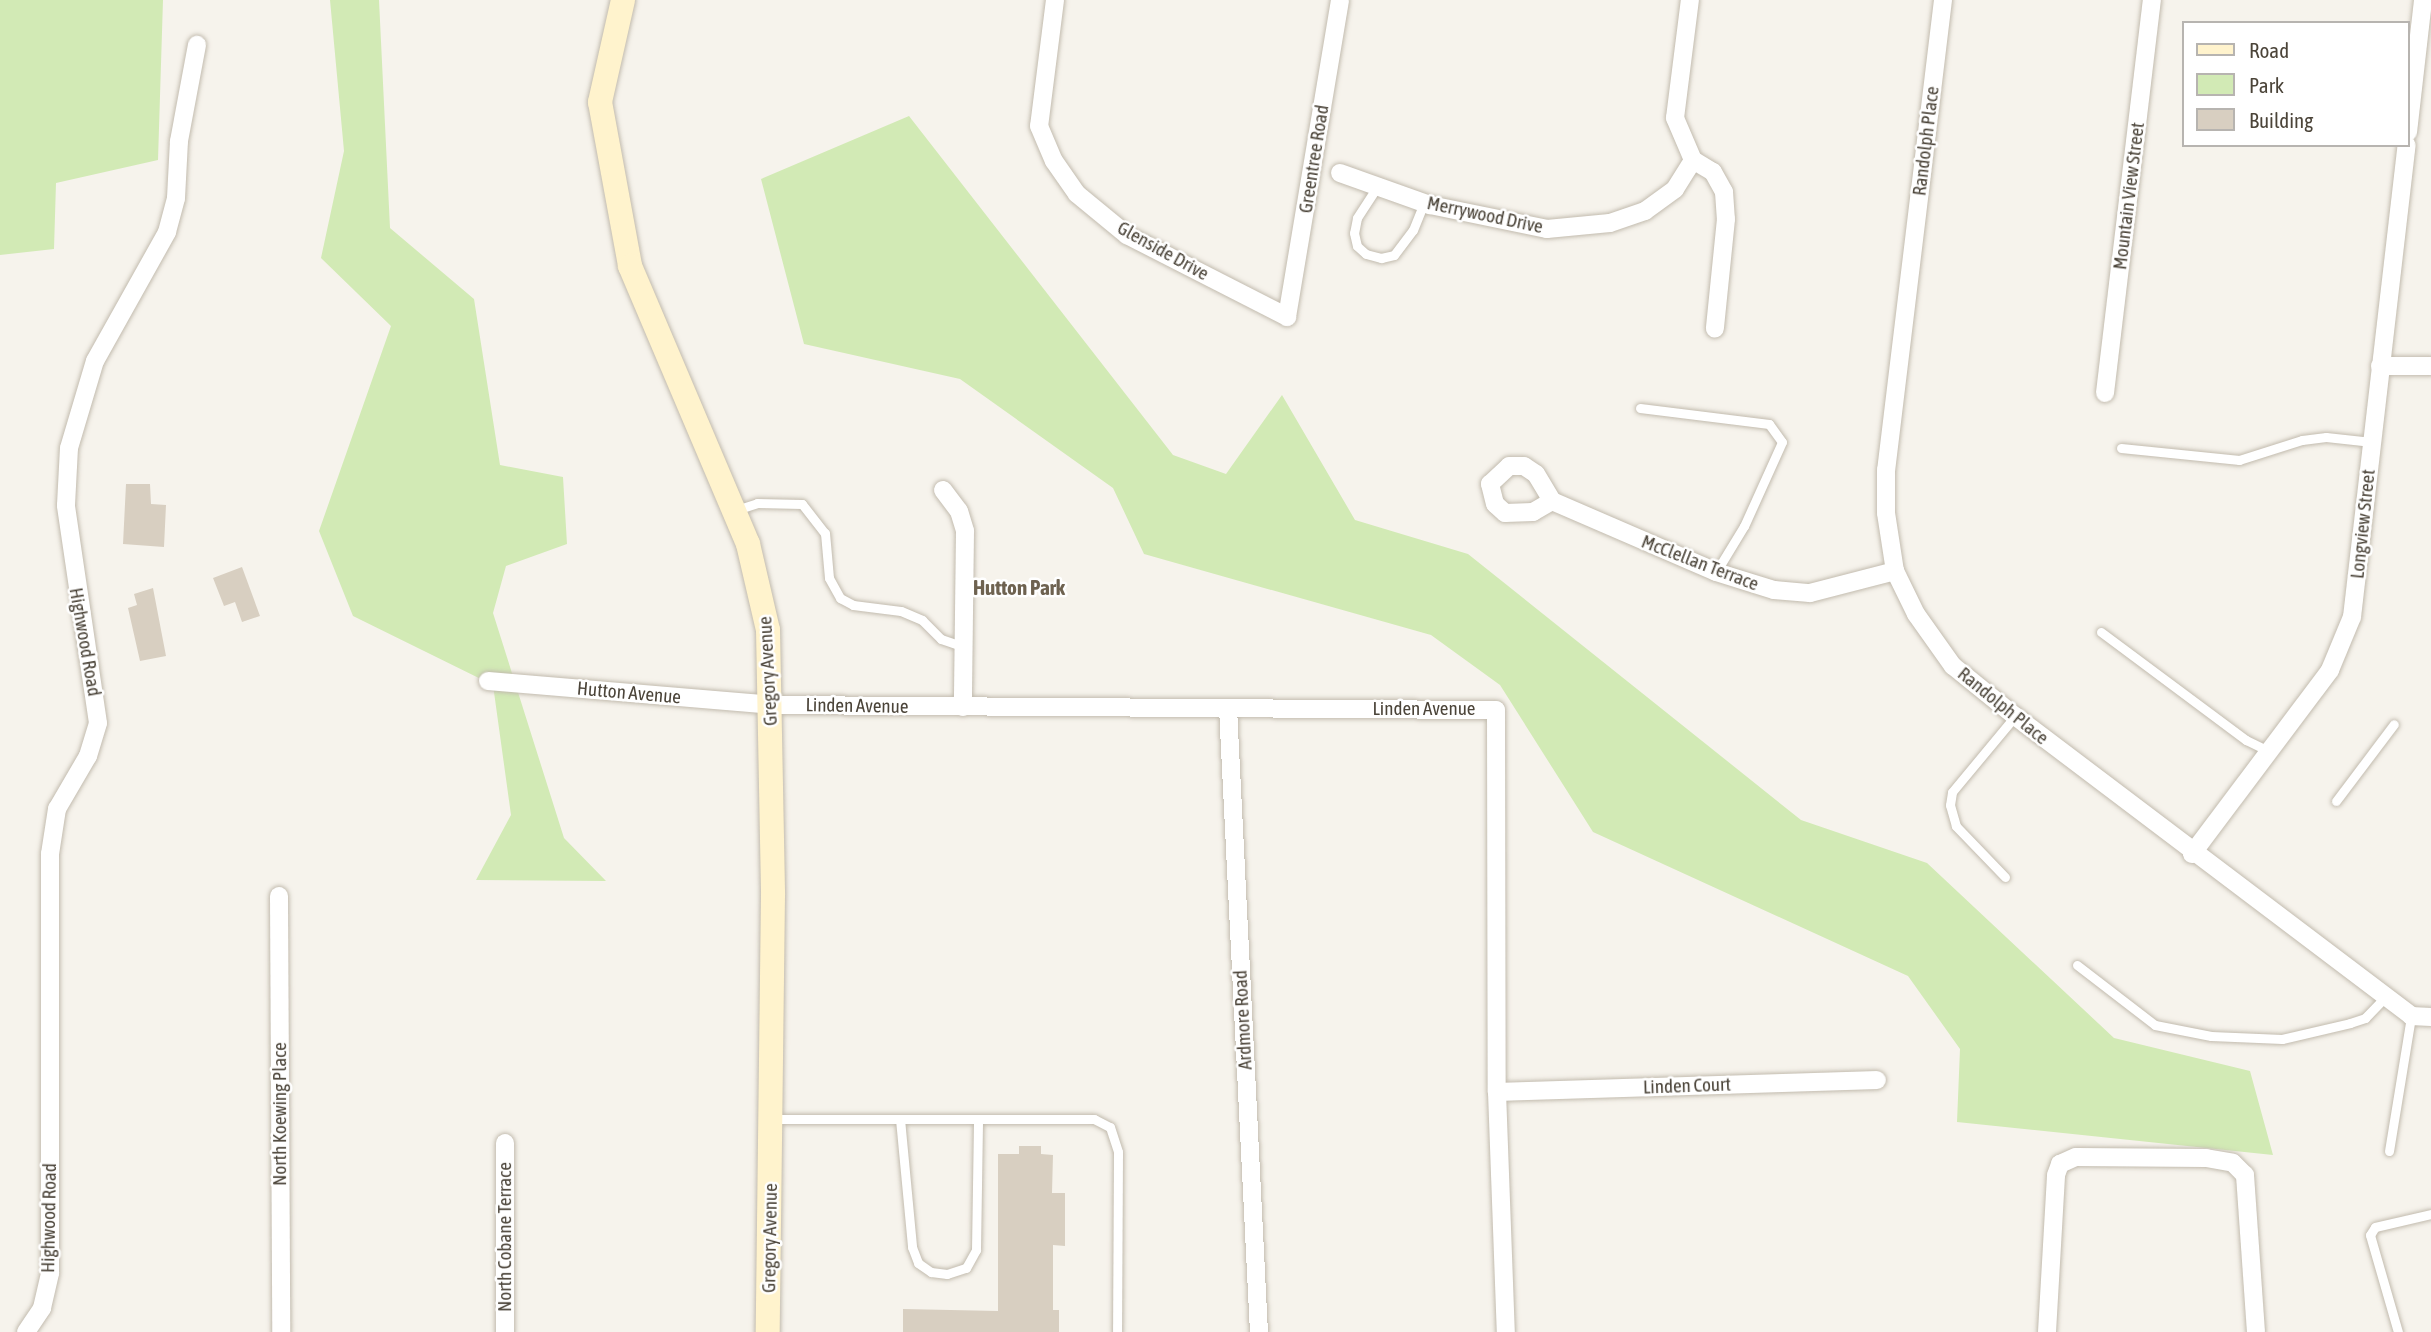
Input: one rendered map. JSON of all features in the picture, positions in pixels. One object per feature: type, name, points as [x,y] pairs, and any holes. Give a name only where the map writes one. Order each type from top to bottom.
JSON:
[{"type":"main road","name":"Gregory Avenue","points":[[623,0],[600,102],[630,266],[748,544],[768,630],[771,705],[768,1332]]},
{"type":"street","name":"Glenside Drive","points":[[1055,0],[1039,126],[1054,161],[1077,194],[1126,235],[1287,317]]},
{"type":"street","name":"Greentree Road","points":[[1287,317],[1340,0]]},
{"type":"street","points":[[1690,0],[1675,118],[1693,160],[1713,172],[1724,192],[1726,219],[1715,328]]},
{"type":"street","name":"Randolph Place","points":[[1942,0],[1886,470],[1886,513],[1895,571],[1916,614],[1953,666],[2193,854],[2399,1007]]},
{"type":"street","name":"Mountain View Street","points":[[2105,393],[2152,0]]},
{"type":"street","points":[[2410,124],[2423,75],[2423,0]]},
{"type":"street","name":"Highwood Road","points":[[26,1332],[42,1308],[50,1273],[50,854],[57,809],[88,756],[98,723],[66,505],[69,448],[95,361],[167,232],[176,198],[179,141],[197,45]]},
{"type":"street","name":"Longview Street","points":[[2193,854],[2272,753],[2330,670],[2352,617],[2407,147]]},
{"type":"street","name":"Merrywood Drive","points":[[1339,173],[1424,203],[1547,229],[1611,223],[1645,211],[1675,189],[1693,160]]},
{"type":"street","points":[[2380,366],[2431,366]]},
{"type":"street","points":[[943,491],[959,511],[964,531],[961,646],[963,707]]},
{"type":"street","name":"McClellan Terrace","points":[[1552,501],[1716,572],[1774,590],[1810,593],[1895,571]]},
{"type":"street","name":"Hutton Avenue","points":[[488,681],[771,705]]},
{"type":"street","name":"Linden Avenue","points":[[771,705],[1496,710],[1497,1092],[1506,1332]]},
{"type":"street","name":"Ardmore Road","points":[[1228,708],[1259,1332]]},
{"type":"street","name":"North Koewing Place","points":[[279,896],[281,1332]]},
{"type":"street","points":[[2399,1007],[2431,1017]]},
{"type":"street","name":"Linden Court","points":[[1497,1092],[1877,1080]]},
{"type":"street","name":"North Cobane Terrace","points":[[505,1143],[505,1332]]},
{"type":"street","points":[[2047,1332],[2056,1175],[2060,1164],[2076,1157],[2207,1158],[2233,1163],[2245,1175],[2256,1332]]},
{"type":"lane","points":[[1377,187],[1357,218],[1354,233],[1357,246],[1366,254],[1381,258],[1394,255],[1413,230],[1424,203]]},
{"type":"lane","points":[[1640,408],[1769,424],[1782,442],[1744,526],[1716,572]]},
{"type":"lane","points":[[2121,448],[2239,460],[2302,440],[2326,437],[2372,442]]},
{"type":"lane","points":[[734,510],[757,503],[802,504],[825,533],[830,578],[840,597],[853,605],[901,611],[922,620],[941,639],[961,646]]},
{"type":"lane","points":[[2101,632],[2246,740],[2272,753]]},
{"type":"lane","points":[[2006,877],[1956,826],[1950,805],[1952,792],[2015,716]]},
{"type":"lane","points":[[2336,801],[2393,724]]},
{"type":"lane","points":[[2077,965],[2155,1025],[2211,1036],[2282,1038],[2339,1026],[2399,1007],[2389,1151]]},
{"type":"lane","points":[[771,1119],[1094,1119],[1110,1127],[1118,1152],[1117,1332]]},
{"type":"lane","points":[[901,1119],[912,1247],[918,1263],[931,1272],[947,1274],[966,1268],[976,1251],[978,1119]]},
{"type":"lane","points":[[2398,1332],[2370,1235],[2375,1227],[2431,1214]]},
{"type":"green space","points":[[0,0],[163,0],[158,160],[56,183],[54,249],[0,255]]},
{"type":"green space","points":[[330,0],[379,0],[390,228],[474,299],[500,465],[563,477],[567,544],[506,566],[493,613],[564,838],[606,881],[476,880],[511,815],[493,685],[353,616],[319,531],[391,326],[321,258],[344,151]]},
{"type":"green space","points":[[909,116],[1173,455],[1226,474],[1282,395],[1355,520],[1468,554],[1801,820],[1927,863],[2114,1038],[2250,1071],[2273,1155],[1957,1122],[1960,1049],[1908,976],[1593,832],[1500,685],[1431,635],[1144,554],[1113,488],[960,379],[804,344],[761,179]]},
{"type":"building","points":[[126,484],[150,484],[151,504],[166,505],[164,547],[123,544]]},
{"type":"building","points":[[242,567],[260,616],[242,622],[235,602],[224,606],[213,578]]},
{"type":"building","points":[[153,588],[166,656],[140,661],[128,608],[137,605],[134,594]]},
{"type":"building","points":[[1019,1146],[1041,1146],[1041,1154],[1053,1155],[1052,1193],[1065,1193],[1065,1246],[1053,1245],[1053,1310],[1059,1310],[1059,1332],[903,1332],[903,1309],[998,1311],[998,1154],[1019,1154]]},
{"type":"district","name":"Hutton Park","points":[[1019,587]]}]
